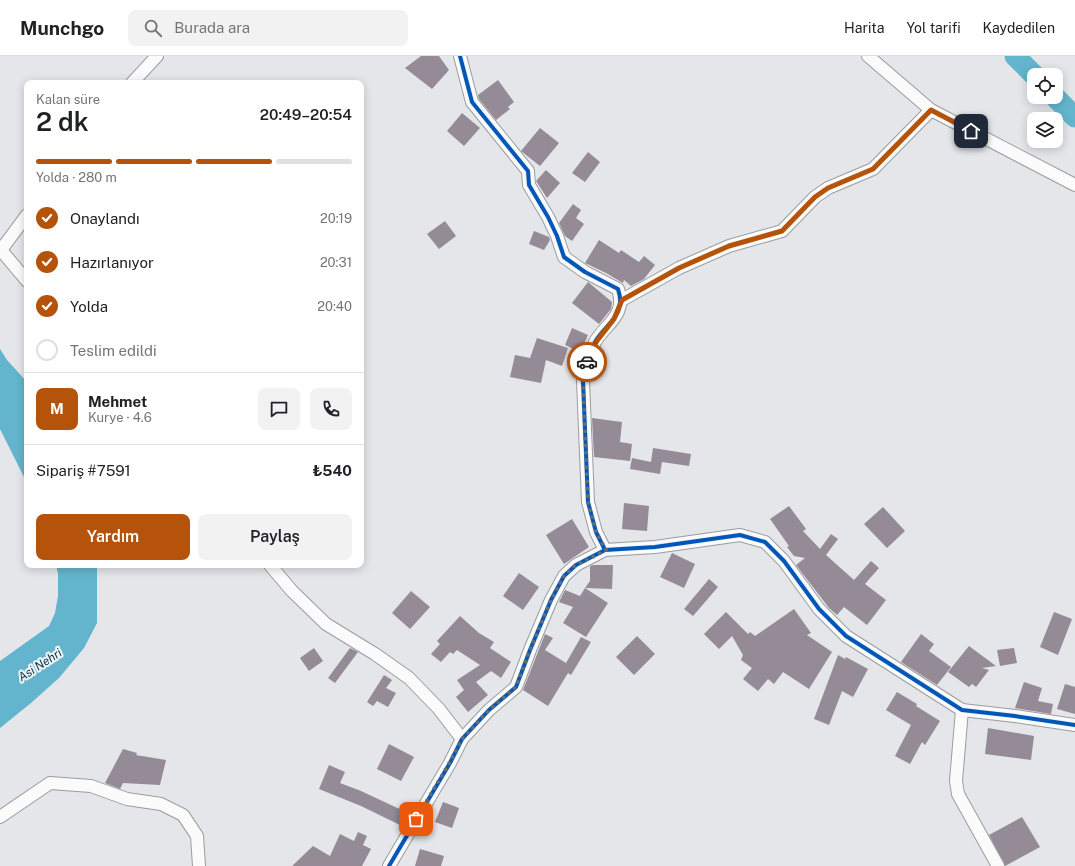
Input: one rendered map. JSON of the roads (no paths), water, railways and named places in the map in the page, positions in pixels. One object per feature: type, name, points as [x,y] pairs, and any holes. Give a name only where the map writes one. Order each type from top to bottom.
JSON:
[{"type":"street","points":[[135,80],[157,56]]},
{"type":"street","points":[[460,56],[472,102],[528,171],[529,185],[548,217],[557,236],[564,257],[585,272],[618,289],[622,300]]},
{"type":"street","points":[[868,56],[931,110],[1075,185]]},
{"type":"street","points":[[606,550],[596,532],[588,502],[583,381],[587,363],[596,342],[614,319],[622,300],[679,268],[729,246],[782,231],[815,197],[828,188],[873,169],[931,110]]},
{"type":"street","points":[[24,219],[1,250],[24,277]]},
{"type":"street","points":[[389,866],[462,739],[489,710],[516,687],[551,600],[564,576],[576,565],[606,550],[655,547],[740,535],[765,542],[784,560],[819,609],[846,636],[962,710],[1075,725]]},
{"type":"street","points":[[273,568],[292,591],[326,624],[375,654],[409,678],[439,709],[462,739]]},
{"type":"street","points":[[962,710],[956,781],[958,794],[998,866]]},
{"type":"street","points":[[0,817],[50,783],[91,786],[127,799],[161,804],[183,815],[197,836],[199,866]]},
{"type":"water","points":[[0,349],[7,360],[24,379],[24,477],[0,429]]},
{"type":"water","name":"Asi Nehri","points":[[57,568],[97,568],[97,623],[84,648],[59,678],[0,728],[0,661],[49,626],[55,613],[58,596]]},
{"type":"waterway","points":[[1015,56],[1027,68]]},
{"type":"waterway","points":[[1062,104],[1075,117]]}]
